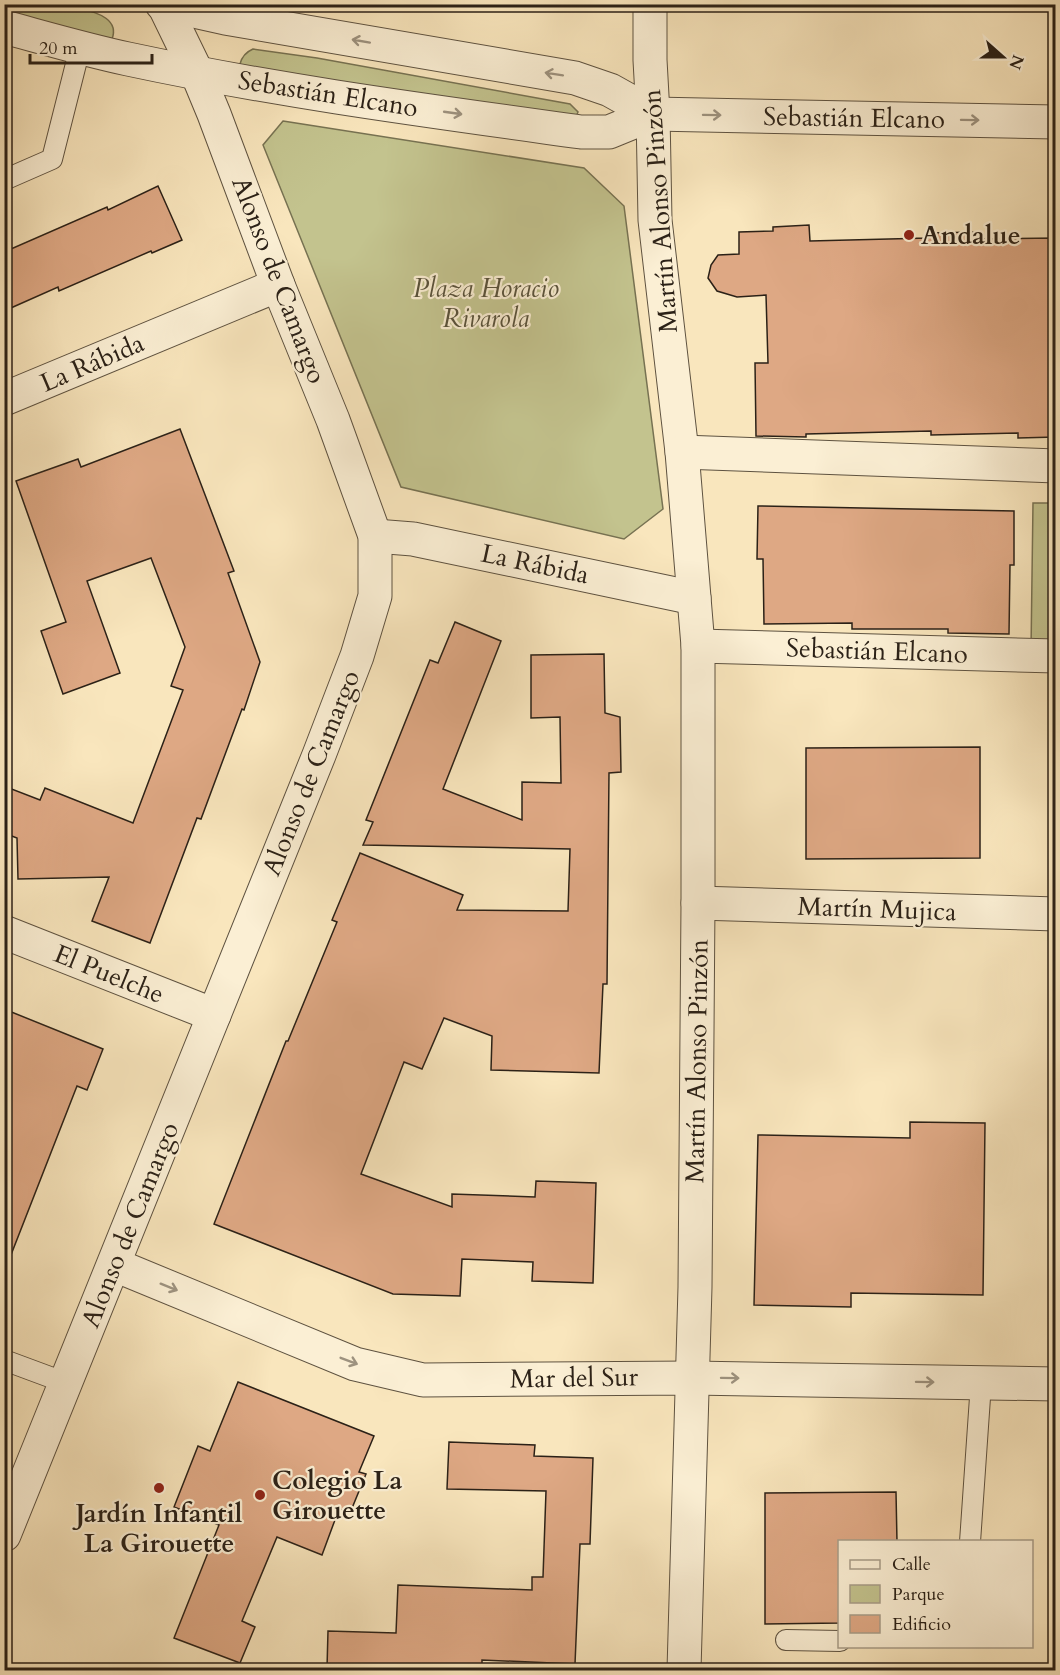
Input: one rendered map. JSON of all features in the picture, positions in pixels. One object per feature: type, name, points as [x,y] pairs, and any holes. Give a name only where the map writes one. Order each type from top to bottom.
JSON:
[{"type":"street","name":"Martín Alonso Pinzón","points":[[650,4],[655,220],[682,452],[698,646],[695,1287],[684,1671]]},
{"type":"street","name":"Sebastián Elcano","points":[[163,5],[271,26],[575,78],[610,90],[653,114]]},
{"type":"street","name":"Alonso de Camargo","points":[[4,1535],[357,656],[375,596],[375,536],[329,410],[278,285],[197,73],[163,5]]},
{"type":"street","name":"Sebastián Elcano","points":[[4,27],[80,48],[197,73],[305,92],[581,132],[609,132],[653,114],[1056,122]]},
{"type":"street","name":"La Rábida","points":[[4,399],[278,285]]},
{"type":"street","points":[[682,452],[1056,466]]},
{"type":"street","name":"La Rábida","points":[[375,536],[413,539],[694,598]]},
{"type":"street","name":"Sebastián Elcano","points":[[698,646],[1056,657]]},
{"type":"street","name":"Martín Mujica","points":[[698,903],[1056,914]]},
{"type":"street","name":"El Puelche","points":[[4,932],[214,1016]]},
{"type":"street","name":"Mar del Sur","points":[[114,1265],[355,1364],[423,1380],[692,1378],[1056,1384]]},
{"type":"lane","points":[[4,180],[52,159],[80,48]]},
{"type":"lane","points":[[4,1360],[66,1383]]},
{"type":"lane","points":[[970,1540],[981,1383]]},
{"type":"lane","points":[[786,1640],[838,1641]]},
{"type":"green space","points":[[4,5],[51,5],[90,11],[104,17],[113,26],[112,39],[5,16]]},
{"type":"green space","points":[[253,49],[317,58],[570,104],[578,112],[576,117],[244,70],[240,64],[242,59]]},
{"type":"green space","name":"Plaza Horacio Rivarola","points":[[283,121],[584,168],[624,206],[663,509],[624,539],[401,487],[263,145]]},
{"type":"green space","points":[[1033,503],[1055,503],[1055,650],[1031,651]]},
{"type":"building","points":[[158,186],[182,240],[59,291],[58,287],[4,311],[4,252],[107,207],[108,210]]},
{"type":"building","points":[[809,225],[810,241],[928,238],[928,233],[979,232],[979,239],[1056,238],[1056,437],[1018,438],[1018,433],[931,435],[931,431],[806,434],[806,437],[756,436],[755,363],[768,363],[766,295],[737,297],[717,291],[708,278],[711,265],[718,255],[739,254],[739,232],[773,231],[773,227]]},
{"type":"building","points":[[180,429],[234,571],[228,573],[260,662],[244,710],[242,709],[201,819],[197,818],[150,943],[92,921],[109,877],[18,879],[17,838],[4,833],[4,786],[40,800],[45,788],[133,823],[183,690],[171,686],[185,647],[151,558],[87,581],[120,673],[63,694],[41,631],[66,622],[16,481],[78,459],[81,467]]},
{"type":"building","points":[[758,506],[1014,511],[1014,565],[1010,565],[1009,634],[948,633],[948,629],[852,629],[852,623],[764,624],[763,559],[757,559]]},
{"type":"building","points":[[455,622],[501,641],[443,789],[522,820],[522,782],[561,783],[560,717],[531,718],[531,655],[604,654],[605,713],[620,717],[621,772],[609,773],[607,984],[603,984],[599,1073],[491,1070],[492,1036],[444,1018],[422,1069],[404,1062],[361,1174],[452,1207],[452,1194],[535,1197],[536,1181],[596,1183],[593,1283],[532,1281],[533,1262],[462,1259],[460,1296],[393,1294],[214,1224],[286,1041],[288,1041],[337,922],[332,920],[360,853],[463,895],[457,910],[568,911],[570,849],[363,845],[373,822],[366,820],[430,660],[438,663]]},
{"type":"building","points":[[980,747],[980,858],[806,859],[806,748]]},
{"type":"building","points":[[4,1009],[103,1049],[87,1090],[77,1086],[7,1265],[4,1264]]},
{"type":"building","points":[[910,1122],[985,1123],[983,1295],[851,1293],[851,1307],[754,1305],[758,1135],[910,1138]]},
{"type":"building","points":[[238,1382],[374,1436],[359,1472],[366,1474],[350,1513],[339,1509],[322,1555],[277,1537],[242,1621],[255,1627],[240,1663],[174,1638],[219,1525],[174,1507],[198,1446],[210,1451]]},
{"type":"building","points":[[449,1442],[535,1445],[534,1456],[593,1458],[590,1544],[580,1544],[575,1664],[482,1660],[482,1671],[327,1668],[328,1631],[396,1633],[398,1585],[532,1590],[532,1577],[543,1577],[546,1491],[447,1489]]},
{"type":"building","points":[[896,1492],[897,1540],[838,1540],[838,1623],[765,1624],[765,1493]]},
{"type":"place","name":"Andalue","points":[[909,235]]},
{"type":"place","name":"Jardín Infantil La Girouette","points":[[159,1488]]},
{"type":"place","name":"Colegio La Girouette","points":[[260,1495]]}]
